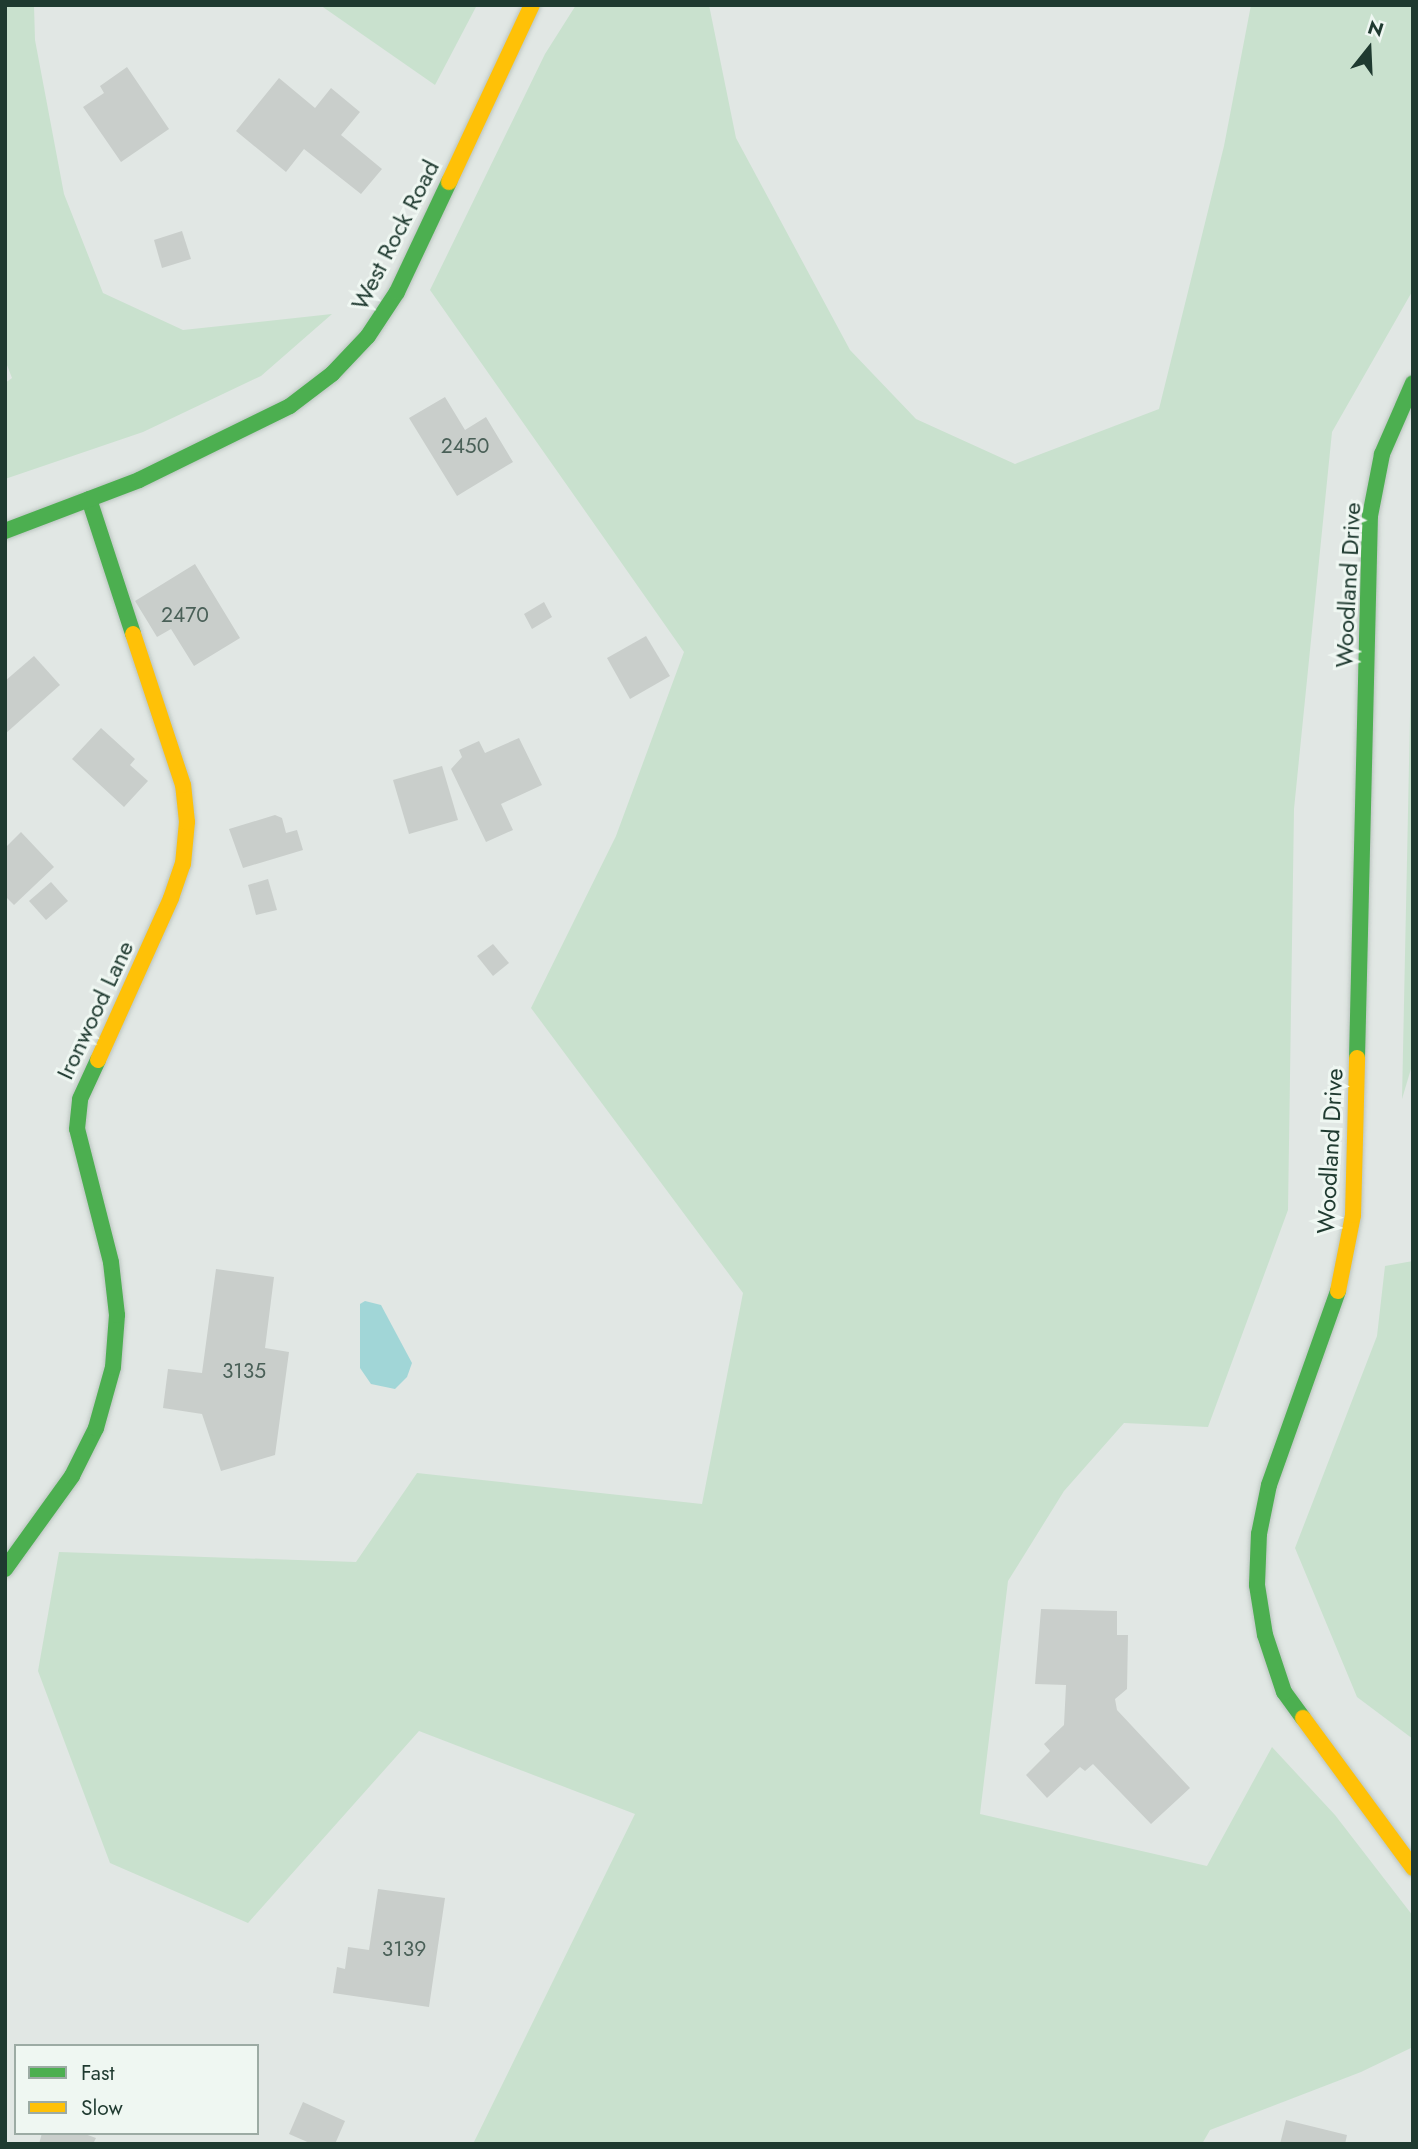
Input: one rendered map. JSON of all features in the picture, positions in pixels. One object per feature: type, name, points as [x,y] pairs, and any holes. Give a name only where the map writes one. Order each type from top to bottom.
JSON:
[{"type":"street","name":"West Rock Road","points":[[5,531],[89,499],[290,406],[332,374],[368,336],[397,292],[532,5]]},
{"type":"street","name":"Woodland Drive","points":[[1413,383],[1394,418],[1382,454],[1370,516],[1353,1215],[1339,1290],[1269,1485],[1259,1534],[1257,1585],[1265,1635],[1284,1692],[1413,1868]]},
{"type":"street","name":"Ironwood Lane","points":[[5,1569],[72,1476],[96,1428],[113,1367],[117,1315],[111,1262],[77,1129],[80,1099],[171,898],[183,864],[187,822],[183,785],[89,499]]},
{"type":"green space","points":[[5,5],[34,5],[35,40],[64,194],[103,293],[183,330],[332,314],[261,376],[143,432],[5,479],[5,383],[12,378],[5,360]]},
{"type":"green space","points":[[320,5],[477,5],[435,85]]},
{"type":"green space","points":[[576,5],[709,5],[736,138],[850,350],[916,419],[1015,464],[1159,409],[1224,146],[1251,5],[1413,5],[1413,290],[1332,432],[1294,809],[1288,1210],[1208,1427],[1124,1423],[1064,1491],[1008,1581],[980,1814],[1207,1866],[1272,1747],[1335,1815],[1413,1916],[1413,2047],[1361,2072],[1210,2130],[1202,2144],[473,2144],[635,1814],[419,1731],[248,1923],[110,1863],[38,1671],[59,1552],[356,1562],[417,1473],[702,1504],[743,1293],[531,1008],[616,836],[684,652],[430,290],[545,54]]},
{"type":"green space","points":[[1413,573],[1413,1062],[1402,1099]]},
{"type":"green space","points":[[1413,1261],[1413,1739],[1357,1697],[1295,1548],[1377,1336],[1385,1266]]},
{"type":"water","points":[[365,1301],[381,1305],[412,1363],[407,1377],[395,1389],[371,1384],[360,1368],[360,1304]]},
{"type":"building","points":[[127,67],[169,129],[121,162],[83,107],[104,93],[100,86]]},
{"type":"building","points":[[279,78],[315,108],[331,88],[360,112],[341,135],[382,169],[361,194],[304,149],[286,172],[236,131]]},
{"type":"building","points":[[182,231],[191,259],[162,268],[154,240]]},
{"type":"building","points":[[445,397],[465,430],[486,417],[513,462],[457,496],[409,418]]},
{"type":"building","points":[[195,564],[240,638],[194,666],[171,629],[157,637],[135,601]]},
{"type":"building","points":[[544,602],[552,617],[532,629],[524,614]]},
{"type":"building","points":[[646,636],[670,676],[630,699],[607,658]]},
{"type":"building","points":[[34,656],[60,685],[5,734],[5,681]]},
{"type":"building","points":[[101,728],[135,759],[130,765],[148,781],[124,807],[72,759]]},
{"type":"building","points":[[519,738],[542,785],[501,804],[513,830],[486,842],[451,769],[462,757],[459,750],[479,741],[485,753]]},
{"type":"building","points":[[442,766],[458,820],[409,834],[393,780]]},
{"type":"building","points":[[275,815],[282,818],[286,833],[297,830],[303,850],[243,868],[229,829]]},
{"type":"building","points":[[21,832],[54,867],[14,905],[5,896],[5,848]]},
{"type":"building","points":[[268,879],[277,910],[256,915],[248,885]]},
{"type":"building","points":[[51,882],[68,901],[46,920],[29,901]]},
{"type":"building","points":[[493,944],[509,963],[493,976],[477,956]]},
{"type":"building","points":[[216,1269],[274,1277],[265,1348],[289,1352],[275,1455],[221,1471],[202,1414],[163,1408],[168,1369],[202,1373]]},
{"type":"building","points":[[1041,1609],[1117,1611],[1117,1635],[1128,1635],[1127,1689],[1115,1699],[1117,1710],[1190,1788],[1151,1824],[1093,1764],[1085,1771],[1080,1767],[1047,1798],[1026,1775],[1050,1751],[1044,1744],[1064,1725],[1066,1685],[1035,1684]]},
{"type":"building","points":[[378,1889],[445,1898],[429,2007],[333,1993],[337,1967],[345,1969],[348,1947],[369,1950]]},
{"type":"building","points":[[303,2102],[345,2121],[335,2144],[312,2144],[289,2134]]},
{"type":"building","points":[[1286,2120],[1347,2135],[1345,2144],[1280,2144]]},
{"type":"building","points":[[41,2135],[88,2135],[96,2138],[93,2144],[39,2144]]},
{"type":"traffic: fast","points":[[5,531],[139,480],[290,406],[332,374],[368,336],[397,292],[449,182]]},
{"type":"traffic: fast","points":[[1357,1058],[1370,516],[1382,454],[1413,383]]},
{"type":"traffic: fast","points":[[89,499],[133,634]]},
{"type":"traffic: fast","points":[[5,1569],[72,1476],[96,1428],[113,1367],[117,1315],[111,1262],[77,1129],[80,1099],[98,1060]]},
{"type":"traffic: fast","points":[[1303,1718],[1284,1692],[1265,1635],[1257,1585],[1259,1534],[1269,1485],[1338,1291]]},
{"type":"traffic: slow","points":[[449,182],[532,5]]},
{"type":"traffic: slow","points":[[98,1060],[171,898],[183,864],[187,822],[183,785],[133,634]]},
{"type":"traffic: slow","points":[[1338,1291],[1353,1215],[1357,1058]]},
{"type":"traffic: slow","points":[[1303,1718],[1413,1868]]}]
